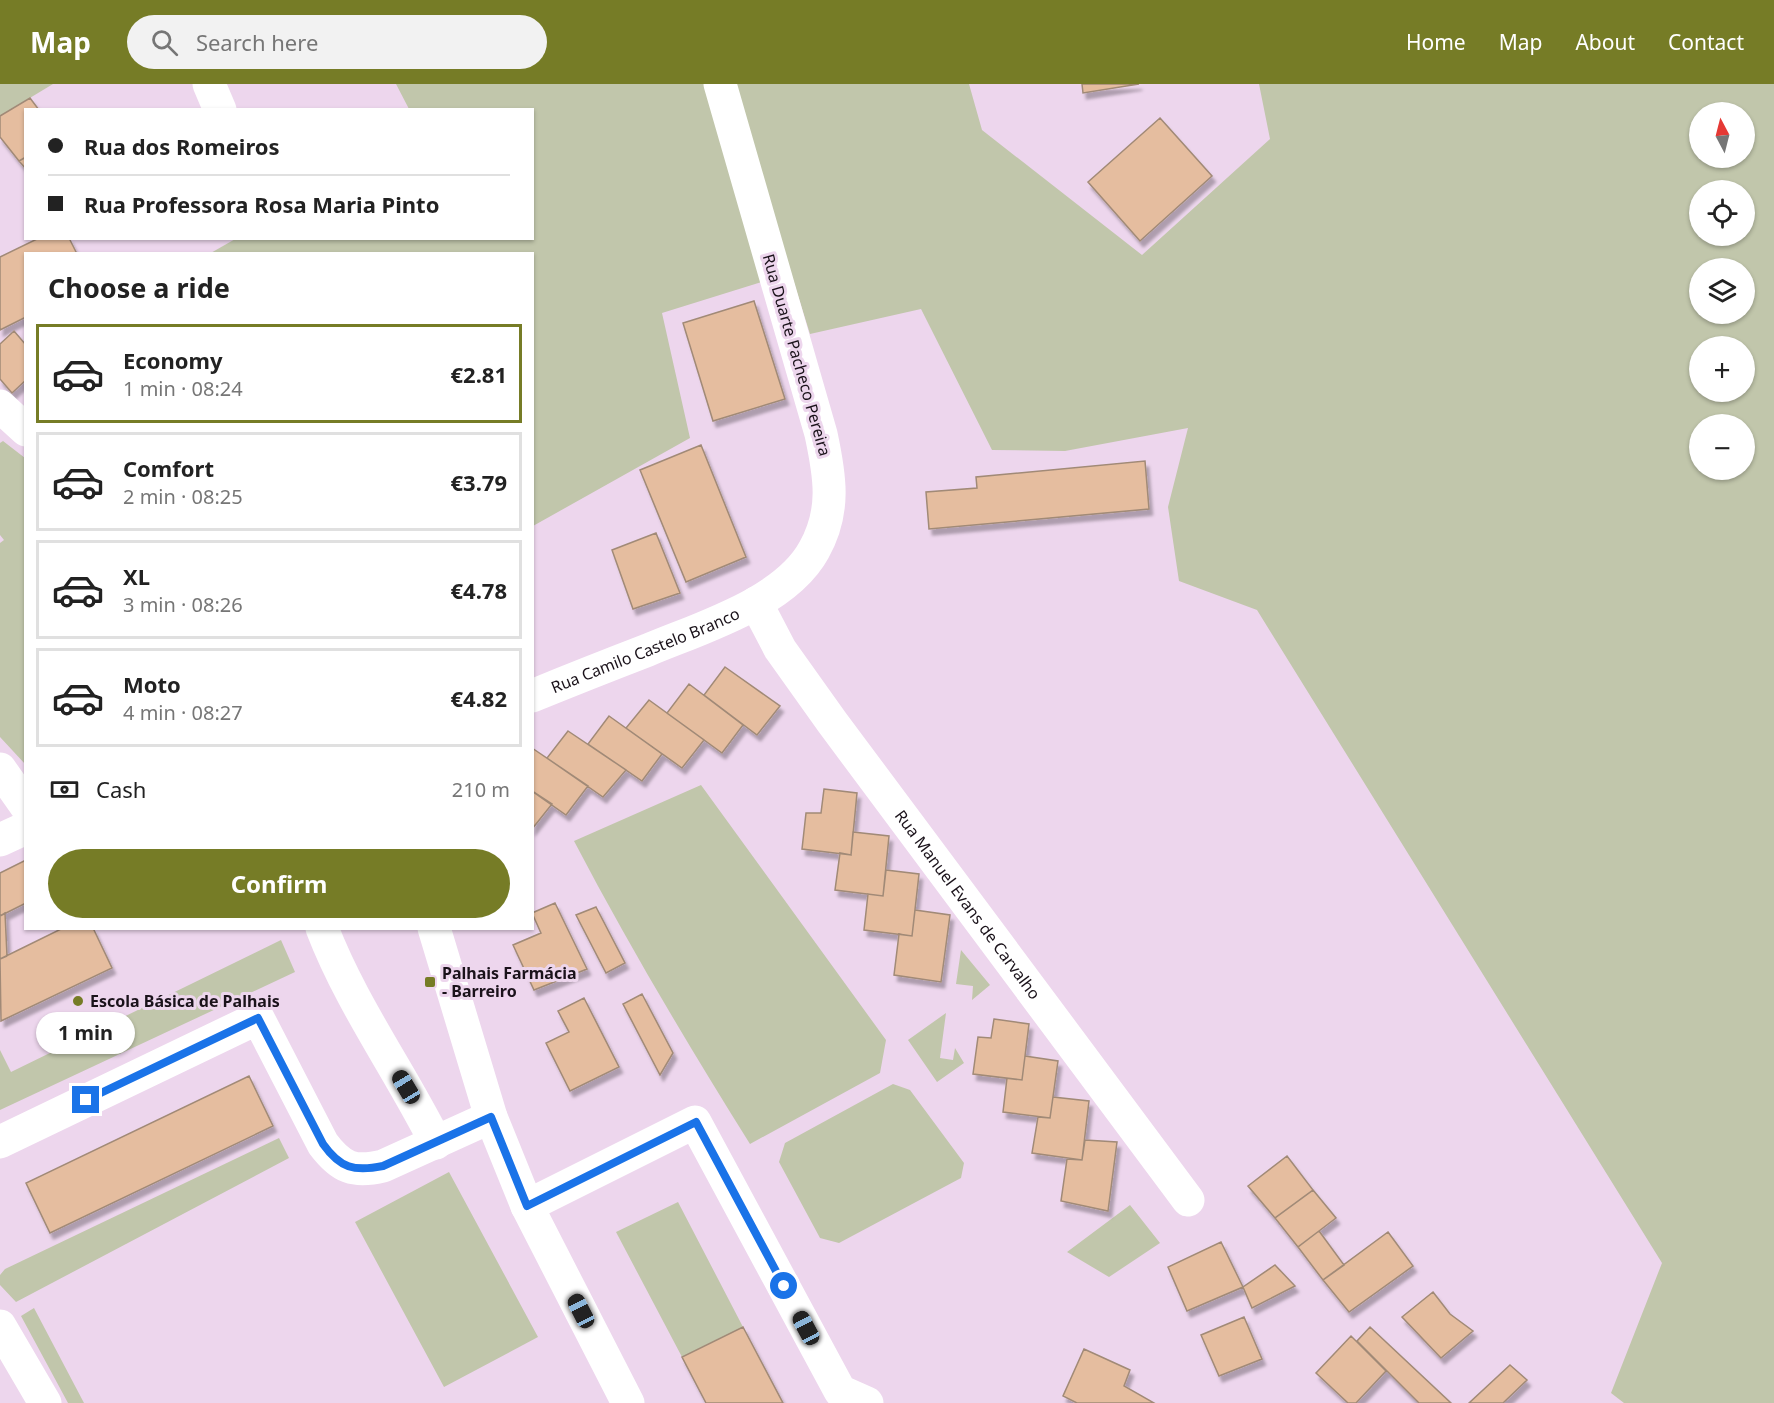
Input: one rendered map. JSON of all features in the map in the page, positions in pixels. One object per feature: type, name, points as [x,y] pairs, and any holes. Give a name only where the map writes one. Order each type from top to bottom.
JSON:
[{"type":"street","points":[[209,84],[219,108]]},
{"type":"street","name":"Rua Duarte Pacheco Pereira","points":[[720,84],[821,434],[830,483],[828,509],[814,550],[802,567],[782,586],[756,603]]},
{"type":"street","points":[[0,406],[24,428]]},
{"type":"street","name":"Rua Camilo Castelo Branco","points":[[534,695],[714,623],[756,603]]},
{"type":"street","name":"Rua Manuel Evans de Carvalho","points":[[756,603],[780,649],[819,704],[1188,1200]]},
{"type":"street","points":[[0,769],[24,803]]},
{"type":"street","points":[[0,840],[24,829]]},
{"type":"street","points":[[323,930],[372,1030],[436,1143]]},
{"type":"street","points":[[435,930],[491,1117],[527,1206],[628,1403]]},
{"type":"street","points":[[0,1142],[258,1018],[323,1144],[331,1155],[344,1165],[356,1169],[383,1166],[491,1117]]},
{"type":"street","points":[[527,1206],[696,1122],[840,1391],[867,1403]]},
{"type":"street","points":[[0,1326],[45,1403]]},
{"type":"green space","points":[[0,84],[53,84],[0,116]]},
{"type":"green space","points":[[396,84],[714,84],[771,279],[662,313],[690,438],[534,525],[534,252],[212,252],[234,240],[534,240],[534,108],[408,108]]},
{"type":"green space","points":[[732,84],[969,84],[982,130],[1142,255],[1270,139],[1259,84],[1774,84],[1774,1403],[1624,1403],[1611,1393],[1662,1263],[1257,610],[1179,581],[1168,507],[1188,428],[1065,451],[992,450],[921,309],[810,334]]},
{"type":"green space","points":[[3,441],[24,457],[24,763],[0,737],[0,543],[4,540],[0,535],[0,443]]},
{"type":"green space","points":[[701,785],[886,1040],[880,1073],[750,1144],[659,994],[574,841]]},
{"type":"green space","points":[[281,940],[295,972],[0,1110],[0,1050],[11,1072]]},
{"type":"green space","points":[[961,950],[990,985],[972,1000],[973,986],[956,984]]},
{"type":"green space","points":[[946,1013],[940,1058],[953,1060],[955,1048],[964,1063],[937,1082],[908,1040]]},
{"type":"green space","points":[[893,1084],[910,1090],[964,1163],[961,1178],[839,1243],[820,1238],[779,1162],[785,1143]]},
{"type":"green space","points":[[279,1138],[289,1158],[16,1302],[0,1285],[0,1275],[5,1269]]},
{"type":"green space","points":[[449,1172],[538,1337],[444,1387],[355,1222]]},
{"type":"green space","points":[[678,1202],[743,1327],[682,1357],[616,1232]]},
{"type":"green space","points":[[1130,1205],[1160,1243],[1109,1277],[1067,1252]]},
{"type":"green space","points":[[34,1308],[84,1403],[68,1403],[21,1316]]},
{"type":"building","points":[[1082,84],[1139,84],[1083,93]]},
{"type":"building","points":[[30,98],[38,108],[24,108],[24,158],[19,161],[0,137],[0,116]]},
{"type":"building","points":[[1160,118],[1212,176],[1140,241],[1088,182]]},
{"type":"building","points":[[35,240],[70,240],[76,252],[24,252],[24,318],[0,330],[0,257]]},
{"type":"building","points":[[754,301],[785,399],[713,421],[683,323]]},
{"type":"building","points":[[14,331],[24,343],[24,382],[12,393],[0,379],[0,344]]},
{"type":"building","points":[[701,445],[746,557],[686,582],[640,470]]},
{"type":"building","points":[[1145,461],[1149,509],[929,529],[926,492],[977,488],[976,477]]},
{"type":"building","points":[[656,533],[680,593],[633,609],[612,550]]},
{"type":"building","points":[[725,667],[780,706],[757,735],[704,695]]},
{"type":"building","points":[[689,684],[743,725],[722,753],[667,713]]},
{"type":"building","points":[[649,700],[704,740],[682,768],[626,728]]},
{"type":"building","points":[[609,716],[662,754],[642,781],[588,744]]},
{"type":"building","points":[[568,731],[626,770],[603,797],[547,758]]},
{"type":"building","points":[[534,749],[588,786],[566,815],[534,792]]},
{"type":"building","points":[[824,789],[857,793],[851,855],[802,849],[806,813],[821,813]]},
{"type":"building","points":[[534,792],[552,804],[534,826]]},
{"type":"building","points":[[853,832],[889,836],[883,896],[835,890],[840,853],[851,855]]},
{"type":"building","points":[[24,861],[24,904],[0,916],[0,873]]},
{"type":"building","points":[[886,870],[919,874],[912,936],[864,930],[868,894],[883,896]]},
{"type":"building","points":[[555,903],[587,969],[534,990],[513,945],[541,933],[534,912]]},
{"type":"building","points":[[596,907],[625,963],[606,973],[576,915]]},
{"type":"building","points":[[915,910],[950,915],[941,982],[894,975],[899,934],[912,936]]},
{"type":"building","points":[[5,913],[7,956],[0,959],[0,916]]},
{"type":"building","points":[[59,930],[94,930],[112,968],[1,1021],[0,959]]},
{"type":"building","points":[[642,994],[673,1053],[660,1075],[623,1004]]},
{"type":"building","points":[[584,998],[619,1067],[570,1091],[546,1043],[569,1032],[558,1011]]},
{"type":"building","points":[[994,1019],[1029,1024],[1022,1080],[973,1074],[978,1037],[991,1038]]},
{"type":"building","points":[[1025,1056],[1058,1061],[1050,1118],[1003,1112],[1007,1078],[1022,1080]]},
{"type":"building","points":[[249,1076],[273,1126],[50,1233],[26,1183]]},
{"type":"building","points":[[1053,1097],[1089,1101],[1082,1160],[1032,1153],[1038,1117],[1050,1118]]},
{"type":"building","points":[[1085,1140],[1117,1142],[1108,1211],[1061,1201],[1067,1159],[1082,1160]]},
{"type":"building","points":[[1287,1156],[1313,1190],[1275,1218],[1248,1186]]},
{"type":"building","points":[[1313,1190],[1336,1218],[1298,1247],[1275,1218]]},
{"type":"building","points":[[1319,1231],[1344,1265],[1323,1280],[1298,1247]]},
{"type":"building","points":[[1388,1232],[1413,1266],[1349,1312],[1323,1280]]},
{"type":"building","points":[[1221,1242],[1243,1287],[1187,1311],[1168,1267]]},
{"type":"building","points":[[1275,1265],[1295,1286],[1252,1308],[1243,1287]]},
{"type":"building","points":[[1433,1292],[1450,1314],[1473,1331],[1441,1358],[1402,1317]]},
{"type":"building","points":[[1244,1317],[1262,1359],[1219,1376],[1201,1335]]},
{"type":"building","points":[[743,1327],[783,1403],[706,1403],[682,1357]]},
{"type":"building","points":[[1370,1327],[1451,1403],[1419,1403],[1357,1341]]},
{"type":"building","points":[[1351,1336],[1386,1371],[1356,1403],[1348,1403],[1316,1373]]},
{"type":"building","points":[[1084,1349],[1130,1370],[1124,1386],[1154,1403],[1077,1403],[1063,1396]]},
{"type":"building","points":[[1510,1365],[1527,1380],[1503,1403],[1469,1403]]},
{"type":"place","name":"Palhais Farmácia - Barreiro","points":[[430,982]]},
{"type":"place","name":"Escola Básica de Palhais","points":[[78,1001]]},
{"type":"route","points":[[86,1100],[258,1018],[323,1144],[331,1155],[344,1165],[356,1169],[383,1166],[491,1117],[527,1206],[696,1122],[784,1286]]}]
